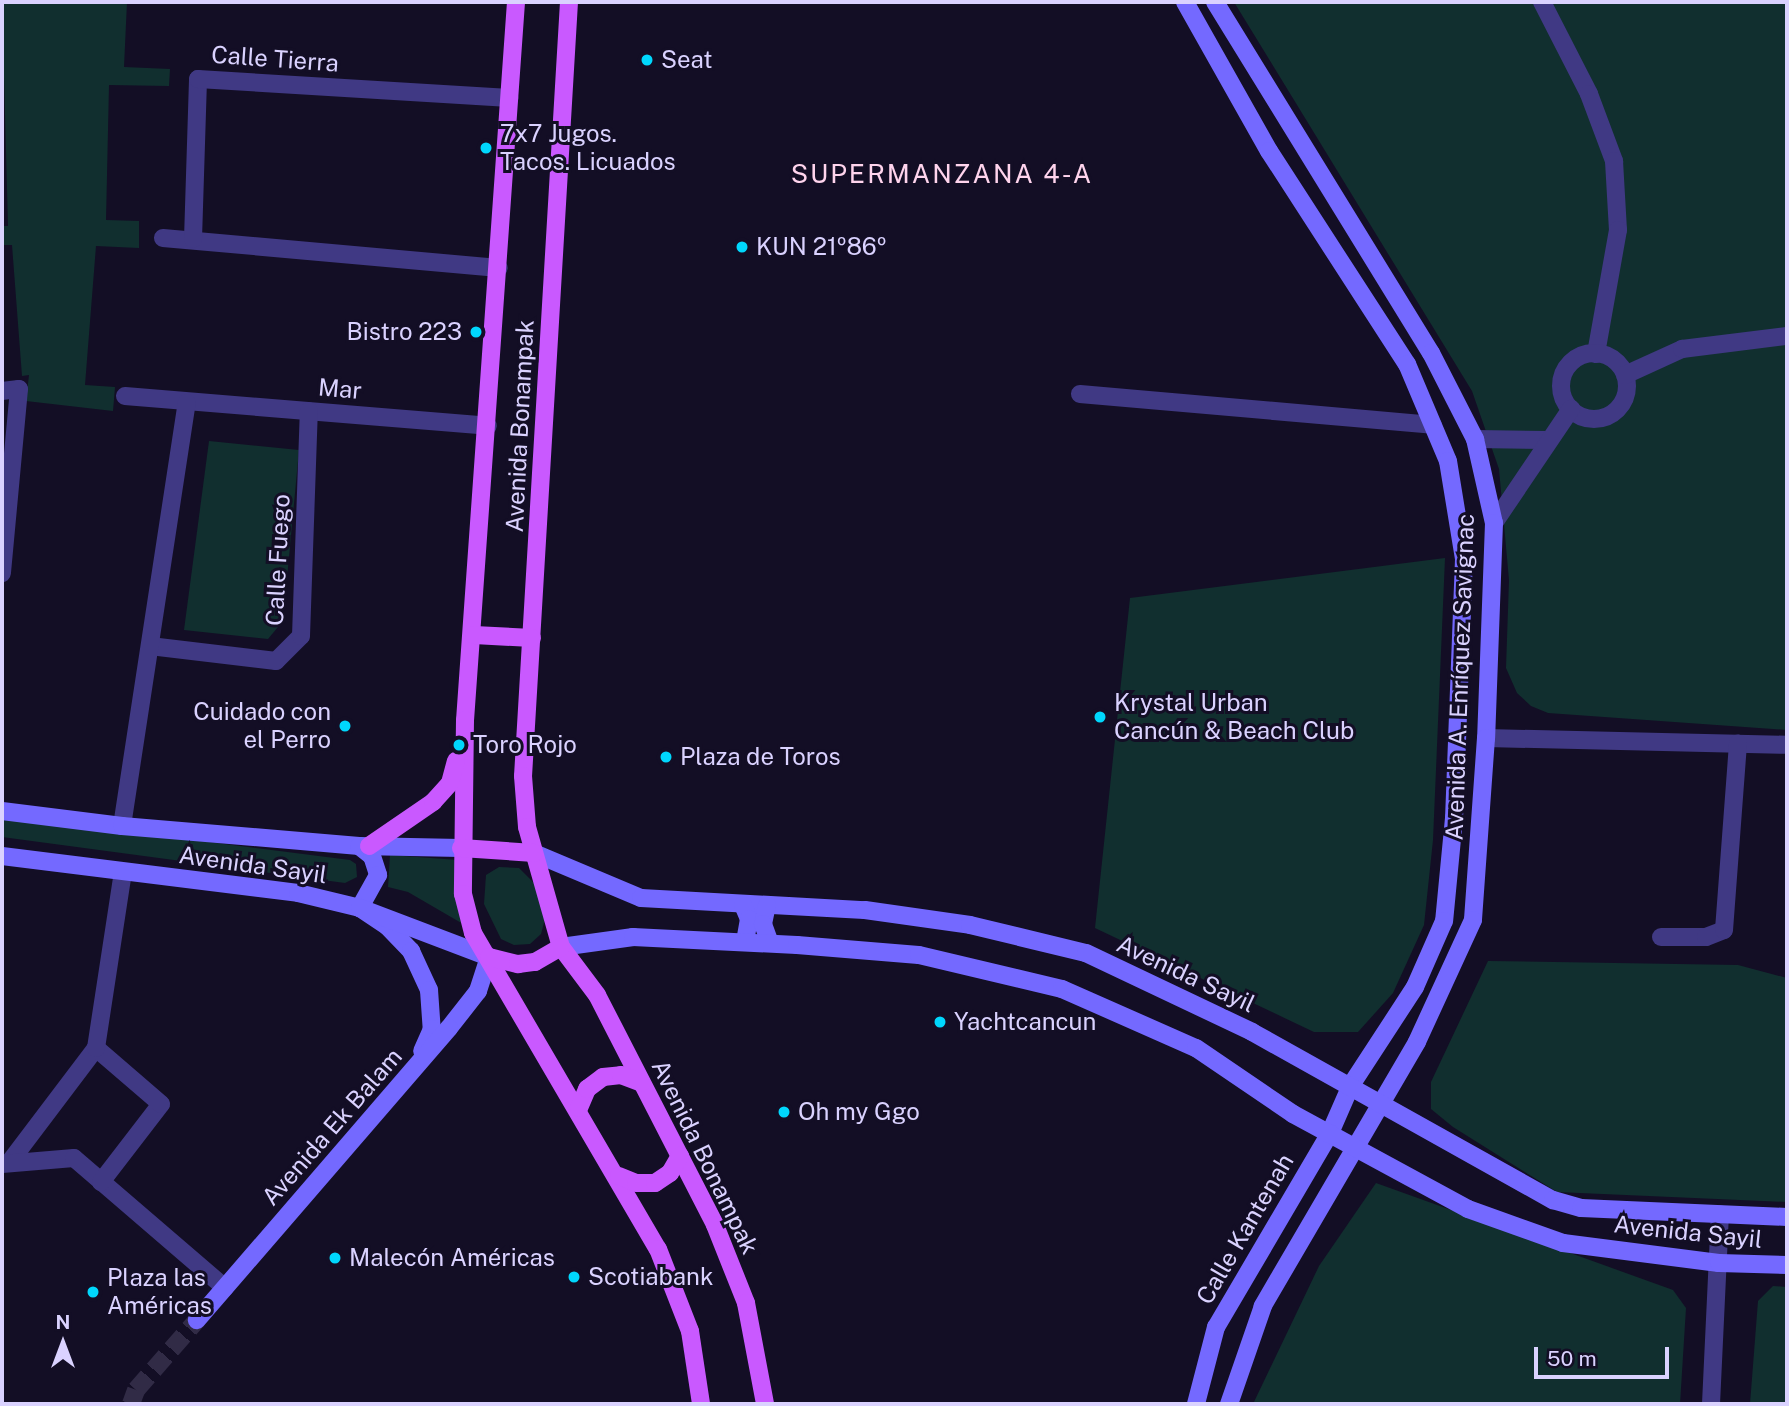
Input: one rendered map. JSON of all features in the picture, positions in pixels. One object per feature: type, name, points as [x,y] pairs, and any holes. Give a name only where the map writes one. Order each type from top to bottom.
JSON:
[{"type":"main road","name":"Avenida Bonampak","points":[[489,957],[468,917],[461,848],[464,720],[474,635],[516,2]]},
{"type":"main road","name":"Avenida Bonampak","points":[[569,2],[523,776],[534,853],[561,947],[597,995],[680,1156],[746,1303],[765,1404]]},
{"type":"main road","points":[[474,635],[532,638]]},
{"type":"main road","points":[[364,846],[433,803],[450,783],[464,720]]},
{"type":"main road","points":[[461,848],[534,853]]},
{"type":"main road","points":[[489,957],[518,964],[535,962],[561,947]]},
{"type":"main road","points":[[489,957],[619,1176],[658,1249],[690,1331],[701,1404]]},
{"type":"main road","points":[[579,1108],[587,1089],[603,1077],[621,1075],[642,1083]]},
{"type":"main road","points":[[619,1176],[636,1183],[654,1183],[670,1174],[680,1156]]},
{"type":"street","name":"Avenida A. Enríquez Savignac","points":[[1185,2],[1269,150],[1407,364],[1448,461],[1464,559],[1454,818],[1444,921],[1415,987],[1352,1085]]},
{"type":"street","name":"Avenida A. Enríquez Savignac","points":[[1214,2],[1431,353],[1475,439],[1494,523],[1486,738],[1473,920],[1417,1042],[1355,1147]]},
{"type":"street","points":[[1542,2],[1589,94],[1614,161],[1618,230],[1596,354]]},
{"type":"street","name":"Calle Tierra","points":[[193,239],[198,79],[509,99]]},
{"type":"street","points":[[163,238],[499,268]]},
{"type":"street","points":[[1625,375],[1682,349],[1787,336]]},
{"type":"street","points":[[1596,354],[1617,362],[1625,375],[1626,396],[1611,415],[1586,418],[1572,409],[1561,390],[1566,370],[1576,359],[1596,354]]},
{"type":"street","points":[[2,573],[10,390]]},
{"type":"street","points":[[1080,394],[1433,425]]},
{"type":"street","name":"Mar","points":[[125,397],[488,426]]},
{"type":"street","points":[[122,826],[187,403]]},
{"type":"street","points":[[1494,523],[1548,440],[1572,409]]},
{"type":"street","name":"Calle Fuego","points":[[150,646],[276,661],[301,636],[309,411]]},
{"type":"street","points":[[1475,439],[1548,440]]},
{"type":"street","points":[[1486,738],[1787,744]]},
{"type":"street","points":[[1661,937],[1706,937],[1724,930],[1738,744]]},
{"type":"street","name":"Avenida Sayil","points":[[2,811],[122,826],[364,846],[461,848]]},
{"type":"street","points":[[364,846],[372,856],[378,875],[360,908],[387,926],[411,951],[429,990],[432,1029],[414,1070]]},
{"type":"street","name":"Avenida Sayil","points":[[534,853],[640,898],[865,911],[970,925],[1086,953],[1352,1085],[1553,1199],[1581,1208],[1787,1217]]},
{"type":"street","name":"Avenida Sayil","points":[[2,856],[298,893],[360,908],[489,957]]},
{"type":"street","points":[[5,1163],[96,1048],[123,873]]},
{"type":"street","points":[[743,905],[748,919],[746,942]]},
{"type":"street","points":[[766,905],[763,924],[770,943]]},
{"type":"street","name":"Avenida Sayil","points":[[561,947],[633,937],[770,943],[919,955],[1062,989],[1196,1048],[1329,1133],[1468,1209],[1563,1243],[1719,1263],[1787,1265]]},
{"type":"street","name":"Avenida Ek Balam","points":[[197,1320],[414,1070],[478,991],[489,957]]},
{"type":"street","points":[[96,1048],[161,1104],[101,1182]]},
{"type":"street","name":"Calle Kantenah","points":[[1196,1404],[1216,1327],[1329,1133],[1352,1085]]},
{"type":"street","points":[[1229,1404],[1263,1306],[1355,1147]]},
{"type":"street","points":[[5,1163],[74,1158],[225,1288]]},
{"type":"street","points":[[1711,1404],[1720,1214]]},
{"type":"green space","points":[[2,2],[127,2],[124,67],[170,69],[169,86],[109,85],[106,220],[139,221],[139,248],[96,246],[85,385],[115,387],[113,411],[26,401],[29,375],[22,376],[12,245],[2,245],[2,226],[8,226]]},
{"type":"green space","points":[[1234,2],[1787,2],[1787,730],[1548,713],[1531,706],[1517,693],[1506,668],[1509,580],[1499,469],[1472,391]]},
{"type":"green space","points":[[209,441],[299,450],[283,621],[268,639],[184,630]]},
{"type":"green space","points":[[1445,558],[1433,840],[1424,925],[1393,993],[1358,1032],[1314,1032],[1095,928],[1130,598]]},
{"type":"green space","points":[[2,816],[350,860],[356,864],[357,877],[345,883],[2,837]]},
{"type":"green space","points":[[390,855],[458,860],[463,924],[408,892],[388,887]]},
{"type":"green space","points":[[499,867],[519,868],[537,886],[545,919],[541,934],[530,944],[514,945],[501,939],[484,904],[486,875]]},
{"type":"green space","points":[[1488,961],[1738,965],[1787,978],[1787,1202],[1557,1192],[1453,1127],[1431,1109],[1431,1082]]},
{"type":"green space","points":[[1376,1183],[1673,1290],[1686,1308],[1680,1404],[1253,1404],[1319,1266]]},
{"type":"green space","points":[[1773,1286],[1787,1287],[1787,1404],[1750,1404],[1758,1301]]},
{"type":"tunnel","points":[[131,1404],[136,1390],[197,1320]]},
{"type":"place","name":"Seat","points":[[647,60]]},
{"type":"place","name":"7x7 Jugos. Tacos. Licuados","points":[[486,148]]},
{"type":"place","name":"KUN 21º86º","points":[[742,247]]},
{"type":"place","name":"Bistro 223","points":[[476,332]]},
{"type":"place","name":"Krystal Urban Cancún & Beach Club","points":[[1100,717]]},
{"type":"place","name":"Cuidado con el Perro","points":[[345,726]]},
{"type":"place","name":"Toro Rojo","points":[[459,745]]},
{"type":"place","name":"Plaza de Toros","points":[[666,757]]},
{"type":"place","name":"Yachtcancun","points":[[940,1022]]},
{"type":"place","name":"Oh my Ggo","points":[[784,1112]]},
{"type":"place","name":"Malecón Américas","points":[[335,1258]]},
{"type":"place","name":"Scotiabank","points":[[574,1277]]},
{"type":"place","name":"Plaza las Américas","points":[[93,1292]]},
{"type":"district","name":"SUPERMANZANA 4-A","points":[[942,174]]}]
